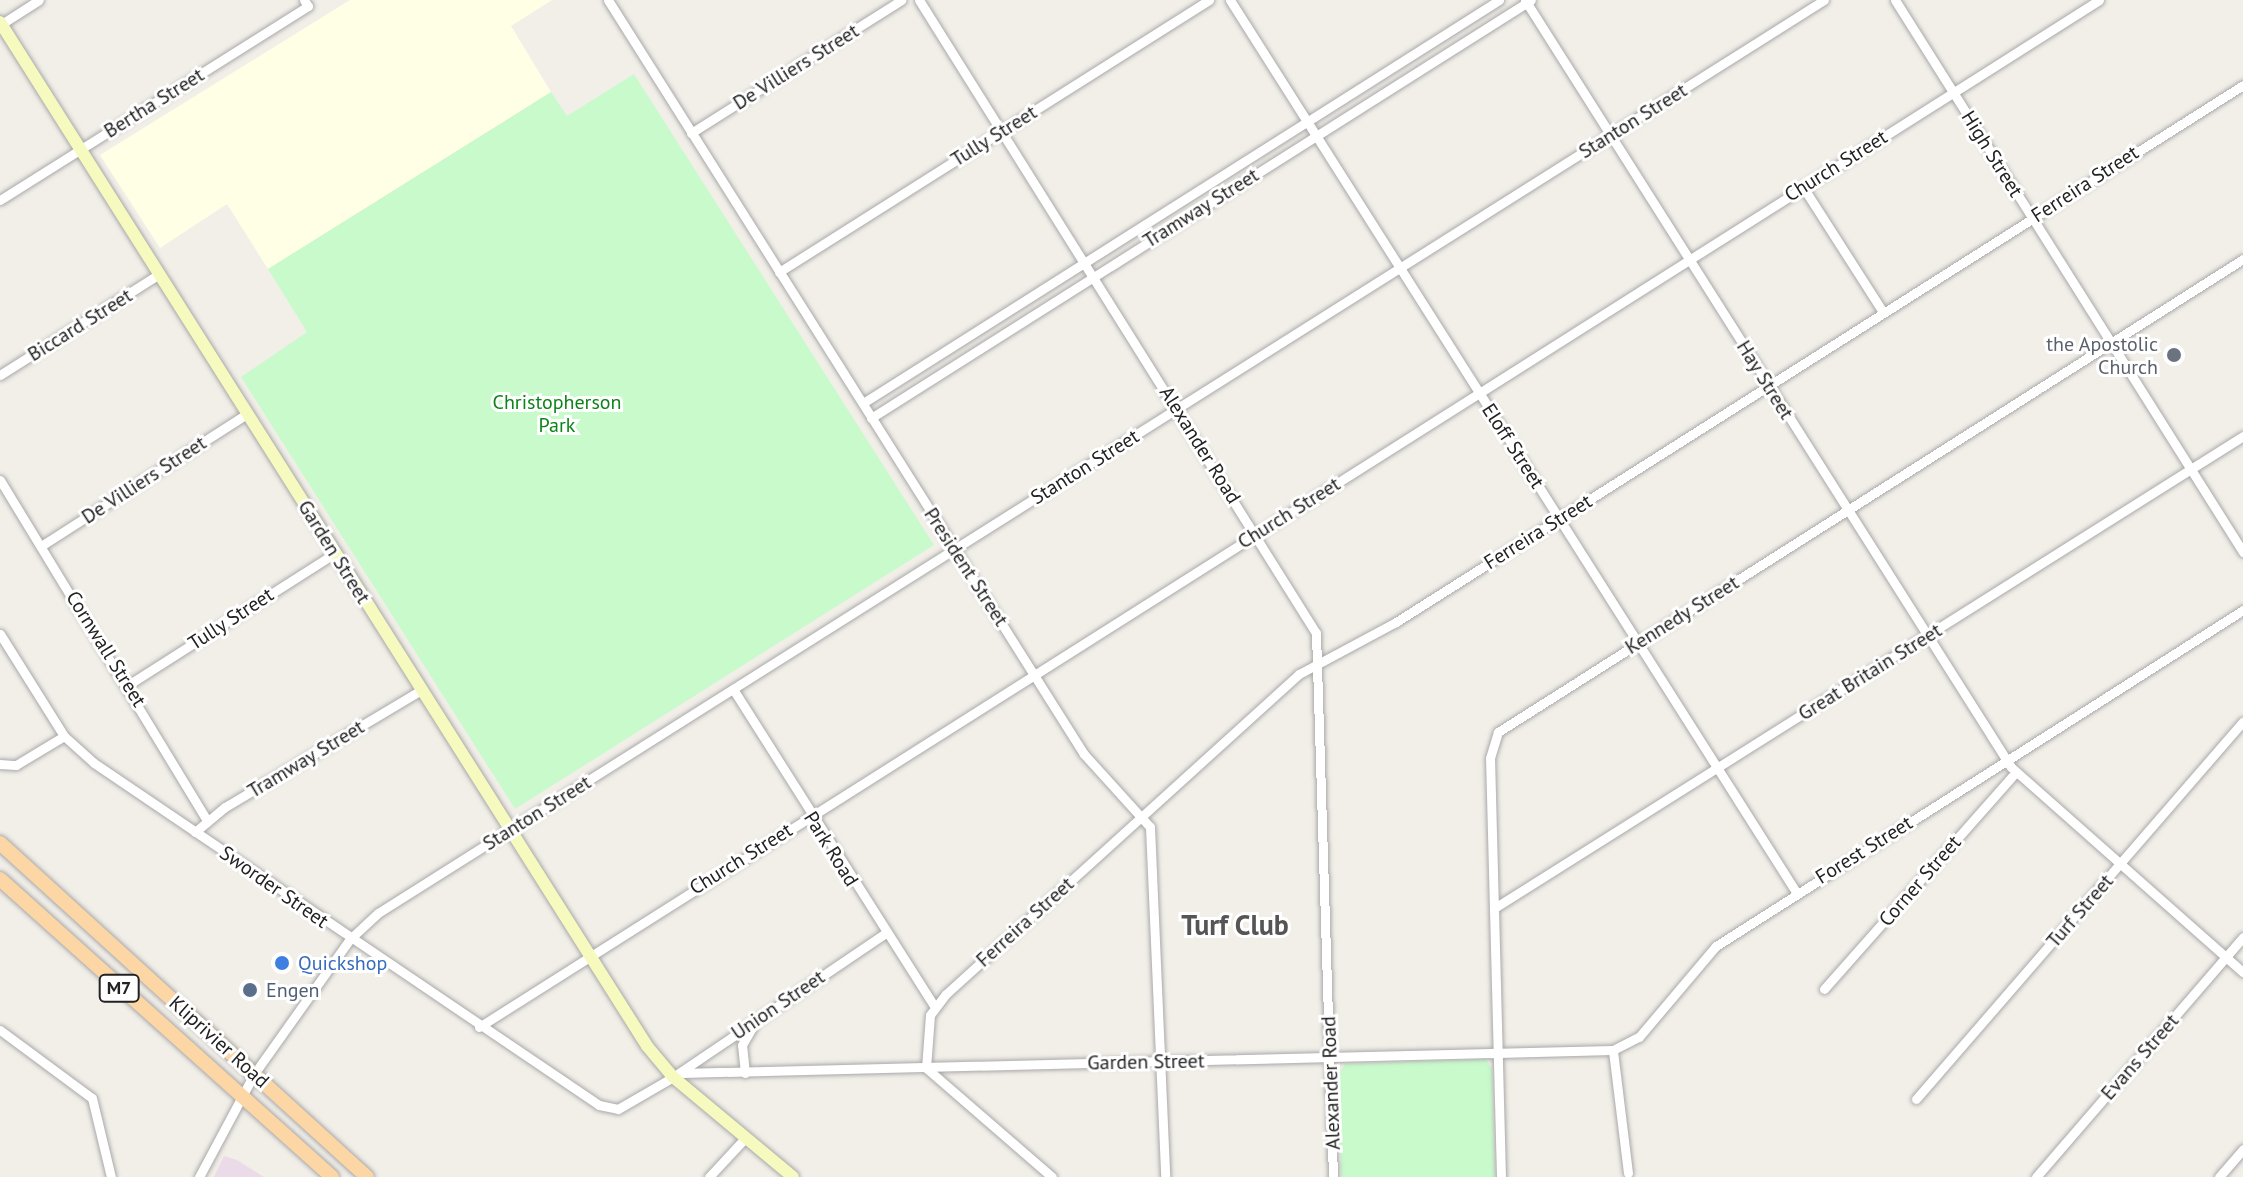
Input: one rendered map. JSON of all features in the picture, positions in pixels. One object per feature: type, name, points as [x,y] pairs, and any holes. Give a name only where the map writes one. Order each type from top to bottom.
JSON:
[{"type":"main road","name":"Kliprivier Road","points":[[0,843],[367,1177]]},
{"type":"main road","name":"Kliprivier Road","points":[[0,879],[332,1177]]},
{"type":"street","points":[[0,24],[39,0]]},
{"type":"street","name":"President Street","points":[[608,0],[1084,754],[1141,817],[1153,835],[1165,1177]]},
{"type":"street","name":"De Villiers Street","points":[[691,133],[901,0]]},
{"type":"street","name":"Alexander Road","points":[[919,0],[1309,616],[1321,662],[1333,1177]]},
{"type":"street","name":"Tully Street","points":[[779,272],[1209,0]]},
{"type":"street","name":"Eloff Street","points":[[1230,0],[1796,892]]},
{"type":"street","name":"Tramway Street","points":[[863,403],[1499,0]]},
{"type":"street","name":"Stanton Street","points":[[199,1177],[254,1074],[350,939],[378,913],[1824,0]]},
{"type":"street","name":"High Street","points":[[1895,0],[2243,552]]},
{"type":"street","name":"Church Street","points":[[479,1027],[2099,0]]},
{"type":"street","name":"Tramway Street","points":[[871,418],[1528,1]]},
{"type":"street","name":"Hay Street","points":[[1528,1],[2006,760],[2119,866],[2243,972]]},
{"type":"street","name":"Bertha Street","points":[[0,200],[306,3]]},
{"type":"street","name":"Garden Street","points":[[0,24],[589,956],[676,1075],[1613,1050]]},
{"type":"street","points":[[1415,53],[1425,67]]},
{"type":"street","name":"Ferreira Street","points":[[934,1006],[1289,682],[1559,518],[2243,85]]},
{"type":"street","points":[[1803,187],[1883,312]]},
{"type":"street","name":"Kennedy Street","points":[[1501,1177],[1494,739],[1638,643],[2243,259]]},
{"type":"street","name":"Biccard Street","points":[[0,375],[159,274]]},
{"type":"street","points":[[973,332],[981,347]]},
{"type":"street","name":"De Villiers Street","points":[[41,546],[247,414]]},
{"type":"street","name":"Great Britain Street","points":[[1496,907],[2243,436]]},
{"type":"street","name":"Cornwall Street","points":[[0,480],[128,685],[207,821]]},
{"type":"street","name":"Tully Street","points":[[128,685],[335,553]]},
{"type":"street","name":"Forest Street","points":[[1613,1050],[1639,1037],[1716,946],[1796,892],[2243,610]]},
{"type":"street","name":"Sworder Street","points":[[0,634],[64,736],[195,832],[479,1027],[607,1108],[624,1106],[676,1075]]},
{"type":"street","name":"Park Road","points":[[733,689],[884,934],[934,1006]]},
{"type":"street","name":"Tramway Street","points":[[195,832],[207,821],[421,690]]},
{"type":"street","name":"Turf Street","points":[[1916,1099],[2243,722]]},
{"type":"street","points":[[0,764],[16,765],[64,736]]},
{"type":"street","name":"Corner Street","points":[[1824,989],[2016,772]]},
{"type":"street","name":"Union Street","points":[[676,1075],[884,934]]},
{"type":"street","name":"Evans Street","points":[[2036,1177],[2243,937]]},
{"type":"street","points":[[934,1006],[926,1068],[1052,1177]]},
{"type":"street","points":[[745,1073],[742,1041],[763,1015]]},
{"type":"street","points":[[0,1030],[92,1098],[111,1177]]},
{"type":"street","points":[[1613,1050],[1628,1173]]},
{"type":"street","points":[[676,1075],[793,1177]]},
{"type":"street","points":[[709,1177],[746,1137]]},
{"type":"street","points":[[2219,1177],[2243,1149]]},
{"type":"shaded area","points":[[350,0],[552,0],[511,26],[551,92],[268,269],[227,204],[160,248],[100,155]]},
{"type":"shaded area","points":[[224,1156],[237,1160],[264,1177],[214,1177]]},
{"type":"green space","name":"Christopherson Park","points":[[634,74],[934,545],[515,809],[241,377],[307,332],[268,269],[551,92],[567,116]]},
{"type":"green space","points":[[1486,1059],[1492,1069],[1495,1177],[1341,1177],[1339,1074],[1345,1064]]},
{"type":"place","name":"the Apostolic Church","points":[[2174,355]]},
{"type":"place","name":"Quickshop","points":[[282,963]]},
{"type":"place","name":"Engen","points":[[250,990]]},
{"type":"district","name":"Turf Club","points":[[1235,925]]}]
